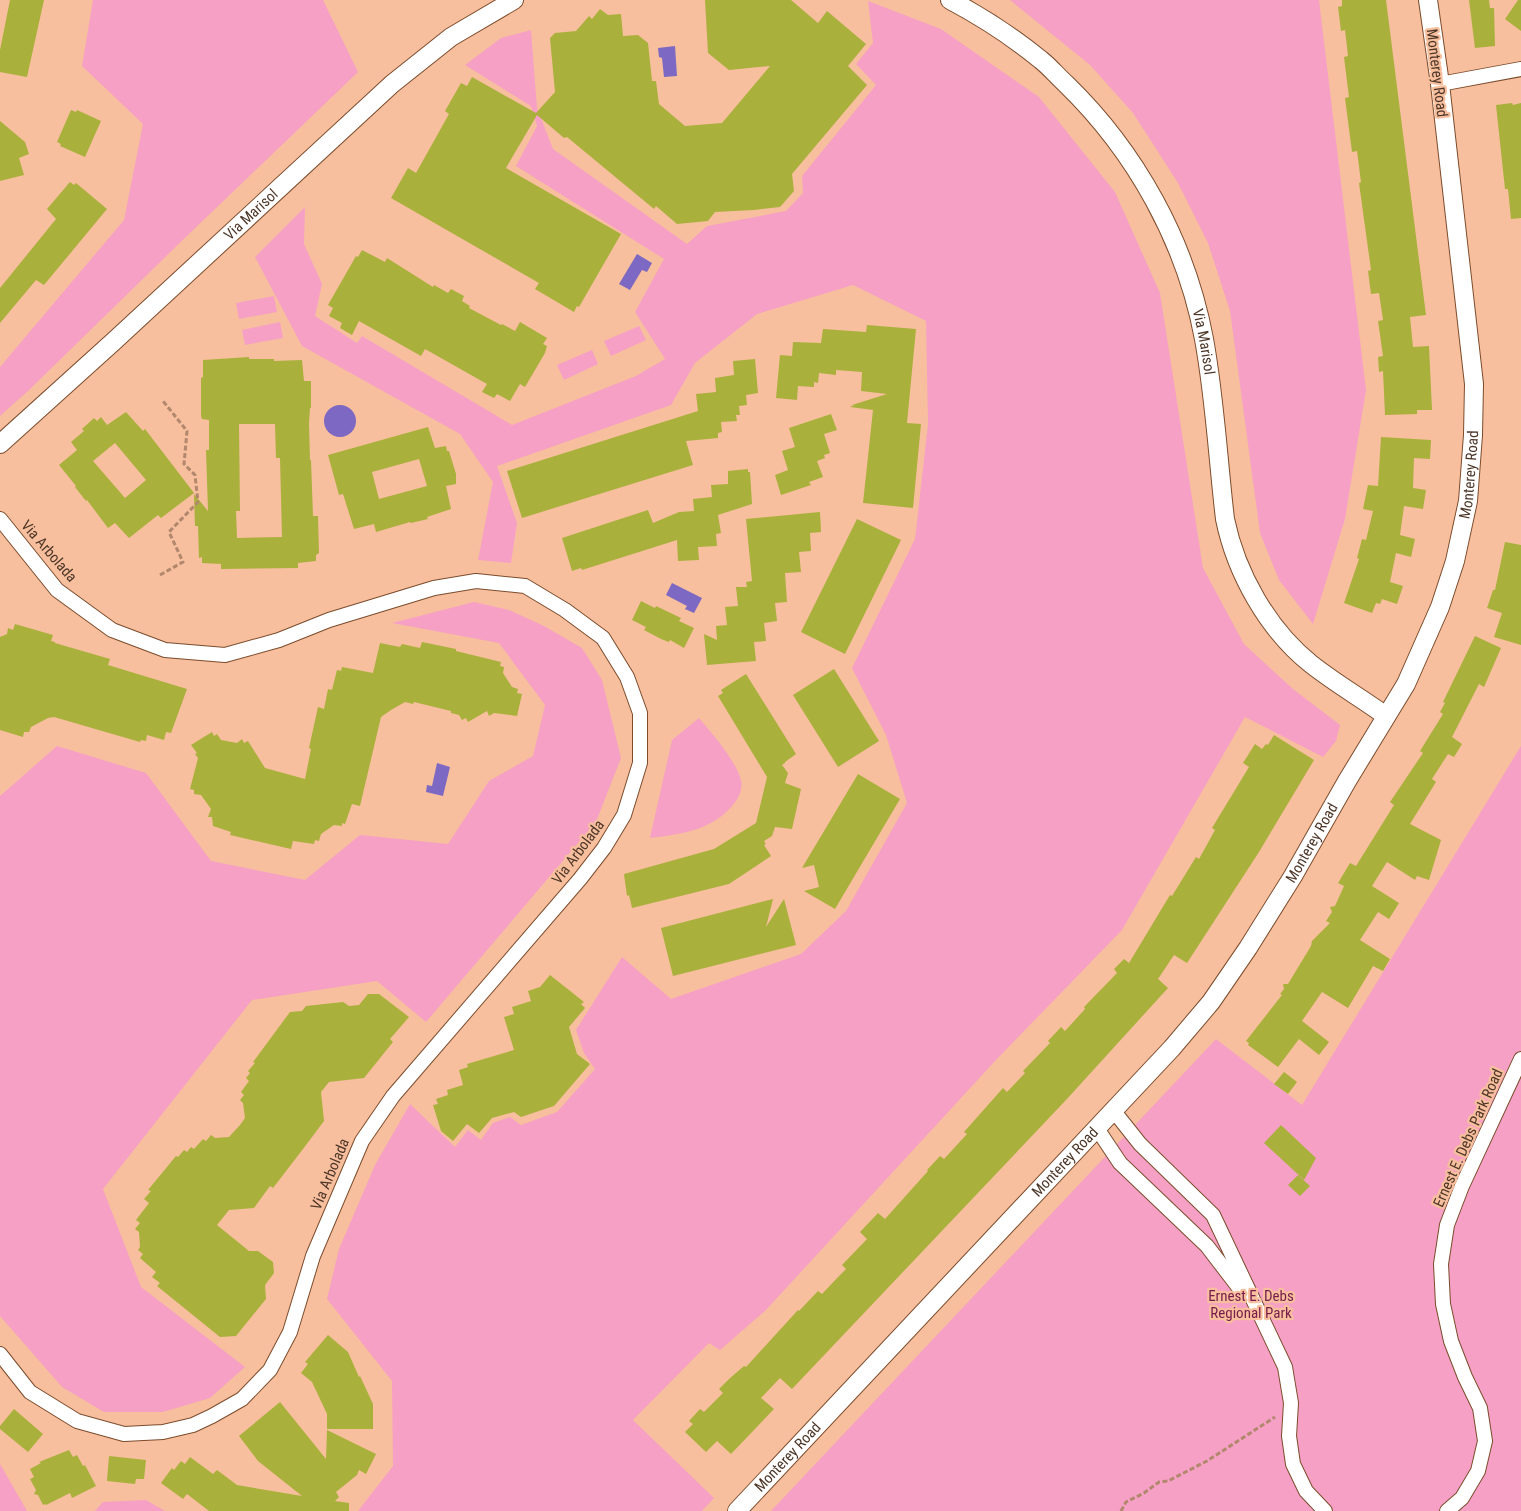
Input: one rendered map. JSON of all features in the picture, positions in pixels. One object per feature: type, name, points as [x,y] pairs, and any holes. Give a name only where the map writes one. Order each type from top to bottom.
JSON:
[{"type":"street","name":"Via Marisol","points":[[0,444],[128,329],[392,84],[451,37],[514,0]]},
{"type":"street","name":"Via Marisol","points":[[950,0],[984,19],[1042,61],[1089,107],[1132,162],[1162,213],[1191,285],[1204,338],[1225,520],[1229,538],[1247,582],[1262,607],[1289,644],[1311,664],[1386,716]]},
{"type":"street","name":"Monterey Road","points":[[737,1511],[1172,1048],[1211,1002],[1248,948],[1292,876],[1346,781],[1406,684],[1440,607],[1455,561],[1468,501],[1473,435],[1474,384],[1440,84],[1428,0]]},
{"type":"street","points":[[1440,84],[1521,69]]},
{"type":"street","name":"Via Arbolada","points":[[0,519],[57,590],[112,630],[165,650],[225,655],[278,640],[328,620],[434,588],[476,581],[525,586],[564,610],[603,638],[626,677],[640,713],[641,739],[640,764],[624,815],[604,848],[580,879],[393,1096],[362,1141],[313,1256],[290,1332],[270,1370],[242,1399],[192,1425],[163,1432],[124,1434],[77,1421],[30,1392],[0,1354]]},
{"type":"street","name":"Ernest E. Debs Park Road","points":[[1447,1511],[1462,1498],[1478,1471],[1485,1441],[1480,1408],[1451,1341],[1443,1304],[1441,1264],[1447,1225],[1469,1170],[1521,1059]]},
{"type":"street","points":[[1113,1110],[1140,1144],[1213,1216],[1285,1367],[1290,1408],[1289,1436],[1293,1464],[1306,1491],[1324,1511]]},
{"type":"street","points":[[1096,1127],[1120,1163],[1208,1246],[1238,1286],[1254,1313],[1264,1339],[1285,1367]]},
{"type":"street","points":[[1196,1235],[1213,1216]]},
{"type":"path","points":[[160,575],[183,562],[169,532],[198,502],[195,475],[184,464],[187,431],[163,401]]},
{"type":"path","points":[[1120,1511],[1126,1502],[1144,1493],[1159,1482],[1168,1481],[1207,1461],[1247,1433],[1290,1408]]},
{"type":"green space","points":[[93,0],[323,0],[358,72],[0,416],[0,367],[124,220],[143,124],[82,66]]},
{"type":"green space","points":[[1010,0],[1319,0],[1366,390],[1345,519],[1313,624],[1279,580],[1260,533],[1230,311],[1208,243],[1178,183],[1133,113],[1090,65]]},
{"type":"green space","points":[[868,1],[941,29],[1039,97],[1115,192],[1160,293],[1203,568],[1244,644],[1293,689],[1340,725],[1336,741],[1323,757],[1245,717],[1122,930],[996,1060],[765,1311],[720,1350],[709,1343],[633,1420],[714,1498],[702,1511],[358,1511],[393,1466],[392,1381],[327,1299],[339,1249],[375,1165],[410,1104],[455,1147],[468,1130],[481,1140],[493,1123],[510,1117],[521,1125],[557,1112],[595,1069],[584,1053],[576,1030],[622,957],[671,999],[801,954],[846,911],[907,803],[886,735],[852,668],[915,539],[928,424],[926,321],[853,285],[757,314],[695,363],[671,405],[497,466],[517,523],[511,563],[478,560],[493,482],[460,434],[302,346],[255,257],[305,207],[304,244],[322,284],[315,316],[357,343],[362,336],[512,425],[636,376],[665,359],[635,312],[664,259],[516,166],[537,126],[531,106],[465,65],[501,38],[531,30],[537,108],[553,149],[687,244],[707,226],[786,211],[803,193],[802,176],[876,85],[856,64],[873,43]]},
{"type":"green space","points":[[274,296],[277,312],[239,319],[236,303]]},
{"type":"green space","points":[[280,322],[283,338],[245,345],[242,330]]},
{"type":"green space","points":[[639,326],[646,340],[611,356],[604,341]]},
{"type":"green space","points":[[592,350],[598,364],[564,380],[557,365]]},
{"type":"green space","points":[[474,602],[509,610],[544,626],[582,648],[602,680],[621,758],[596,822],[426,1022],[377,981],[252,1000],[103,1189],[141,1287],[245,1367],[210,1398],[163,1412],[104,1412],[62,1387],[0,1316],[0,796],[57,746],[146,773],[211,861],[305,880],[360,835],[448,844],[489,781],[533,756],[545,705],[499,643],[392,623]]},
{"type":"green space","points":[[699,718],[735,766],[741,781],[740,794],[735,803],[724,814],[705,826],[684,833],[650,838],[672,740]]},
{"type":"green space","name":"Ernest E. Debs Regional Park","points":[[1521,746],[1521,1511],[771,1511],[1216,1039],[1302,1105]]},
{"type":"green space","points":[[0,1464],[27,1511],[0,1511]]},
{"type":"green space","points":[[146,1500],[165,1511],[95,1511],[103,1502]]},
{"type":"shaded area","points":[[675,46],[677,76],[664,77],[662,58],[659,57],[658,48]]},
{"type":"shaded area","points":[[637,254],[652,263],[647,272],[642,270],[630,290],[619,284]]},
{"type":"shaded area","points":[[340,405],[346,406],[351,410],[355,415],[355,427],[351,432],[346,436],[340,437],[334,436],[329,432],[325,427],[324,421],[325,415],[329,410],[334,406]]},
{"type":"shaded area","points":[[672,583],[702,598],[694,613],[685,609],[687,606],[666,595]]},
{"type":"shaded area","points":[[437,763],[450,767],[443,796],[426,792],[427,785],[432,786]]},
{"type":"building","points":[[10,0],[44,0],[27,77],[0,72],[0,50]]},
{"type":"building","points":[[705,0],[791,0],[818,23],[827,11],[866,44],[848,66],[867,85],[792,174],[794,191],[780,207],[715,212],[708,221],[677,224],[656,206],[654,209],[567,137],[564,138],[537,115],[506,168],[621,234],[579,307],[577,306],[574,312],[535,289],[539,283],[391,198],[408,168],[416,173],[449,114],[445,111],[461,83],[467,86],[472,77],[536,113],[555,92],[550,38],[555,33],[576,31],[589,16],[592,19],[600,9],[608,15],[621,14],[623,36],[638,35],[648,43],[652,81],[656,81],[659,104],[685,126],[722,123],[770,66],[729,70],[708,53]]},
{"type":"building","points":[[1342,0],[1386,0],[1426,315],[1410,317],[1413,347],[1429,346],[1432,410],[1417,410],[1417,414],[1385,415],[1383,371],[1379,372],[1378,357],[1383,356],[1378,321],[1383,320],[1379,293],[1371,294],[1368,271],[1371,270],[1359,183],[1361,182],[1357,151],[1352,152],[1345,98],[1349,97],[1344,57],[1348,56],[1345,30],[1341,31],[1338,7],[1342,6]]},
{"type":"building","points":[[1469,0],[1489,0],[1490,8],[1494,8],[1495,46],[1475,48]]},
{"type":"building","points":[[1518,0],[1521,0],[1521,31],[1505,19]]},
{"type":"building","points":[[1512,103],[1513,105],[1521,103],[1521,218],[1511,219],[1508,189],[1505,189],[1496,105]]},
{"type":"building","points":[[71,110],[76,112],[77,110],[101,121],[85,157],[60,146],[61,144],[57,142]]},
{"type":"building","points":[[0,121],[25,142],[29,154],[19,158],[24,175],[0,181]]},
{"type":"building","points":[[70,182],[74,185],[76,183],[107,209],[44,285],[36,280],[0,323],[0,288],[56,219],[47,209]]},
{"type":"building","points":[[362,250],[385,262],[387,258],[433,287],[434,285],[448,293],[451,289],[464,296],[462,301],[470,306],[469,308],[501,325],[515,331],[520,322],[547,338],[543,344],[547,346],[545,353],[525,387],[520,384],[510,401],[497,394],[494,398],[482,392],[487,384],[425,349],[421,356],[359,321],[352,335],[340,328],[342,323],[329,316],[333,308],[328,305],[356,256],[358,257]]},
{"type":"building","points":[[867,325],[916,329],[907,423],[921,424],[913,508],[863,503],[873,410],[850,407],[887,394],[861,391],[862,372],[836,370],[836,375],[819,373],[818,383],[814,382],[814,387],[798,386],[797,400],[776,398],[780,355],[792,356],[793,342],[821,343],[823,329],[866,332]]},
{"type":"building","points":[[249,357],[249,359],[274,359],[274,361],[302,360],[304,381],[311,381],[310,460],[313,516],[318,516],[319,553],[316,555],[316,561],[298,563],[298,568],[221,569],[221,564],[202,563],[202,557],[199,558],[194,494],[208,511],[206,450],[209,450],[209,420],[202,419],[201,416],[203,360]],"holes":[[[239,424],[275,424],[276,458],[280,458],[282,537],[237,538],[236,511],[240,511]]]},
{"type":"building","points":[[755,359],[758,393],[746,395],[747,405],[739,406],[740,415],[736,415],[737,421],[721,422],[722,432],[718,433],[718,438],[686,441],[693,465],[522,518],[507,471],[698,411],[696,394],[716,392],[715,378],[734,375],[733,361]]},
{"type":"building","points":[[126,412],[143,431],[145,429],[194,493],[161,518],[158,515],[129,538],[115,523],[108,528],[59,465],[77,450],[71,442],[84,431],[82,429],[94,418],[97,421],[101,417],[107,425]],"holes":[[[115,443],[146,480],[125,498],[93,461]]]},
{"type":"building","points":[[831,414],[837,430],[824,434],[830,453],[824,455],[825,458],[817,461],[823,477],[809,482],[811,485],[781,495],[775,475],[788,470],[782,451],[795,447],[789,428]]},
{"type":"building","points":[[428,427],[435,448],[446,446],[447,451],[449,451],[456,474],[456,484],[446,486],[451,509],[427,517],[428,519],[376,532],[374,524],[354,529],[343,494],[339,495],[328,455]],"holes":[[[419,459],[427,486],[379,499],[372,472]]]},
{"type":"building","points":[[1381,437],[1431,440],[1430,459],[1414,458],[1413,488],[1426,490],[1423,509],[1404,506],[1400,535],[1415,539],[1411,557],[1396,553],[1390,582],[1403,586],[1397,604],[1382,599],[1380,604],[1376,603],[1372,613],[1344,603],[1359,559],[1357,558],[1362,539],[1366,540],[1373,511],[1363,509],[1368,485],[1378,486]]},
{"type":"building","points":[[748,469],[748,472],[750,472],[752,504],[718,515],[721,533],[716,534],[717,546],[698,547],[699,560],[678,561],[677,540],[582,570],[581,568],[572,571],[562,538],[648,510],[653,523],[679,512],[694,511],[693,499],[712,497],[711,485],[728,484],[728,471]]},
{"type":"building","points":[[820,512],[821,532],[810,533],[811,551],[799,552],[801,572],[785,573],[787,602],[775,603],[777,621],[764,623],[766,641],[754,642],[756,661],[707,665],[704,634],[717,640],[716,626],[727,625],[725,607],[738,606],[736,587],[747,587],[746,582],[752,581],[746,519]]},
{"type":"building","points":[[857,519],[901,540],[845,654],[801,632]]},
{"type":"building","points":[[1505,542],[1521,545],[1521,645],[1494,637],[1502,613],[1487,608],[1493,590],[1495,590]]},
{"type":"building","points":[[641,601],[681,618],[679,621],[694,628],[684,648],[670,640],[669,642],[661,639],[644,630],[646,627],[632,620]]},
{"type":"building","points":[[15,624],[53,635],[51,641],[55,643],[110,659],[108,665],[187,689],[171,733],[166,732],[164,740],[147,735],[146,741],[141,740],[140,742],[54,717],[31,727],[29,732],[24,732],[23,737],[0,730],[0,637],[7,634],[8,628],[13,630]]},
{"type":"building","points":[[1475,636],[1501,648],[1484,687],[1479,684],[1452,737],[1462,744],[1454,757],[1448,754],[1432,779],[1436,782],[1410,824],[1441,840],[1429,880],[1417,876],[1415,880],[1387,862],[1372,886],[1399,903],[1389,919],[1378,912],[1360,940],[1390,959],[1383,971],[1373,966],[1348,1008],[1322,992],[1302,1021],[1329,1042],[1319,1055],[1299,1039],[1278,1067],[1248,1045],[1249,1043],[1246,1041],[1282,995],[1280,994],[1284,989],[1283,984],[1288,984],[1311,946],[1312,941],[1330,923],[1326,921],[1332,912],[1330,907],[1335,906],[1344,886],[1338,883],[1350,863],[1356,866],[1394,805],[1390,802],[1423,753],[1420,751],[1443,714],[1440,712],[1445,703],[1443,702]]},
{"type":"building","points":[[422,642],[456,649],[456,651],[501,662],[500,666],[504,667],[503,673],[512,687],[518,689],[517,693],[522,694],[517,716],[494,713],[489,716],[487,711],[468,722],[466,718],[462,720],[459,715],[451,713],[451,711],[414,702],[413,704],[405,702],[391,710],[381,717],[360,806],[352,804],[345,824],[342,823],[342,826],[334,825],[321,834],[319,841],[315,840],[314,844],[293,841],[291,849],[230,835],[231,832],[213,826],[212,817],[208,817],[211,809],[201,795],[194,794],[194,790],[190,789],[198,758],[191,745],[212,732],[214,736],[217,734],[221,740],[237,743],[242,739],[244,743],[248,741],[265,768],[305,779],[311,749],[309,748],[318,707],[324,709],[328,689],[332,690],[337,670],[341,671],[342,667],[373,673],[380,643],[400,647],[402,644],[420,648]]},
{"type":"building","points":[[834,669],[879,741],[838,767],[793,695]]},
{"type":"building","points":[[746,674],[796,754],[782,765],[788,773],[785,783],[801,789],[792,829],[775,827],[772,836],[764,841],[766,844],[764,845],[771,856],[729,884],[632,908],[629,895],[627,896],[624,874],[714,849],[756,823],[767,777],[718,696],[723,693],[721,690]]},
{"type":"building","points":[[1274,735],[1314,760],[1259,852],[1187,963],[1174,955],[1158,979],[1168,988],[1066,1100],[792,1389],[780,1378],[761,1398],[774,1409],[731,1454],[717,1441],[706,1452],[685,1432],[693,1424],[689,1421],[700,1409],[704,1412],[723,1393],[719,1389],[744,1366],[746,1367],[798,1310],[818,1291],[822,1294],[846,1269],[842,1265],[867,1239],[860,1232],[878,1213],[885,1219],[940,1156],[944,1159],[967,1134],[964,1132],[1003,1088],[1007,1092],[1025,1073],[1023,1071],[1050,1043],[1048,1041],[1061,1027],[1065,1031],[1085,1009],[1084,1007],[1117,973],[1114,969],[1124,959],[1129,963],[1170,895],[1172,896],[1196,857],[1199,859],[1215,830],[1212,828],[1249,767],[1243,763],[1255,744],[1262,749],[1266,744],[1268,745]]},
{"type":"building","points":[[858,774],[900,799],[835,909],[804,891],[819,887],[814,865],[802,868]]},
{"type":"building","points":[[773,899],[766,927],[784,899],[796,945],[673,976],[661,928]]},
{"type":"building","points":[[550,975],[584,1002],[581,1004],[585,1008],[569,1027],[577,1054],[590,1064],[554,1106],[521,1117],[514,1112],[492,1118],[479,1133],[467,1124],[453,1141],[441,1131],[433,1105],[438,1104],[436,1099],[448,1095],[447,1090],[463,1085],[459,1070],[468,1067],[467,1064],[514,1050],[504,1017],[514,1014],[512,1007],[531,1001],[528,991],[540,987]]},
{"type":"building","points":[[368,994],[379,994],[409,1017],[390,1039],[393,1042],[364,1078],[329,1082],[321,1092],[324,1121],[273,1188],[270,1186],[254,1208],[229,1210],[217,1225],[249,1251],[258,1251],[273,1262],[274,1273],[265,1285],[266,1299],[236,1336],[220,1337],[157,1286],[160,1283],[152,1277],[156,1272],[140,1258],[143,1254],[138,1250],[140,1247],[139,1232],[135,1229],[140,1223],[136,1220],[149,1203],[144,1199],[151,1191],[148,1190],[176,1156],[178,1157],[184,1150],[187,1152],[191,1147],[194,1149],[203,1139],[206,1141],[211,1135],[215,1138],[229,1137],[240,1125],[245,1118],[243,1103],[240,1100],[244,1095],[241,1092],[249,1081],[246,1078],[250,1073],[248,1071],[290,1012],[302,1011],[306,1006],[343,1002],[349,1006],[359,1005]]},
{"type":"building","points":[[1284,1072],[1297,1082],[1288,1094],[1274,1084]]},
{"type":"building","points":[[1281,1125],[1316,1158],[1304,1180],[1264,1143]]},
{"type":"building","points":[[1298,1175],[1310,1186],[1300,1196],[1288,1185]]},
{"type":"building","points":[[328,1335],[348,1352],[360,1376],[373,1404],[373,1429],[327,1429],[327,1414],[312,1382],[301,1373],[308,1364],[305,1362]]},
{"type":"building","points":[[280,1402],[326,1459],[327,1430],[376,1454],[366,1474],[359,1470],[357,1475],[336,1492],[339,1497],[335,1501],[349,1503],[349,1511],[209,1511],[187,1494],[183,1499],[161,1483],[172,1468],[174,1470],[181,1461],[185,1464],[190,1457],[213,1474],[217,1470],[237,1485],[302,1496],[258,1461],[239,1436]]},
{"type":"building","points":[[14,1409],[43,1434],[28,1452],[0,1429],[0,1426]]},
{"type":"building","points":[[69,1450],[73,1457],[77,1455],[83,1466],[85,1465],[96,1486],[72,1498],[70,1493],[43,1505],[38,1495],[34,1494],[36,1490],[30,1479],[34,1477],[30,1469],[41,1463],[39,1462]]},
{"type":"building","points":[[109,1456],[146,1460],[144,1479],[136,1479],[135,1484],[107,1481]]}]
